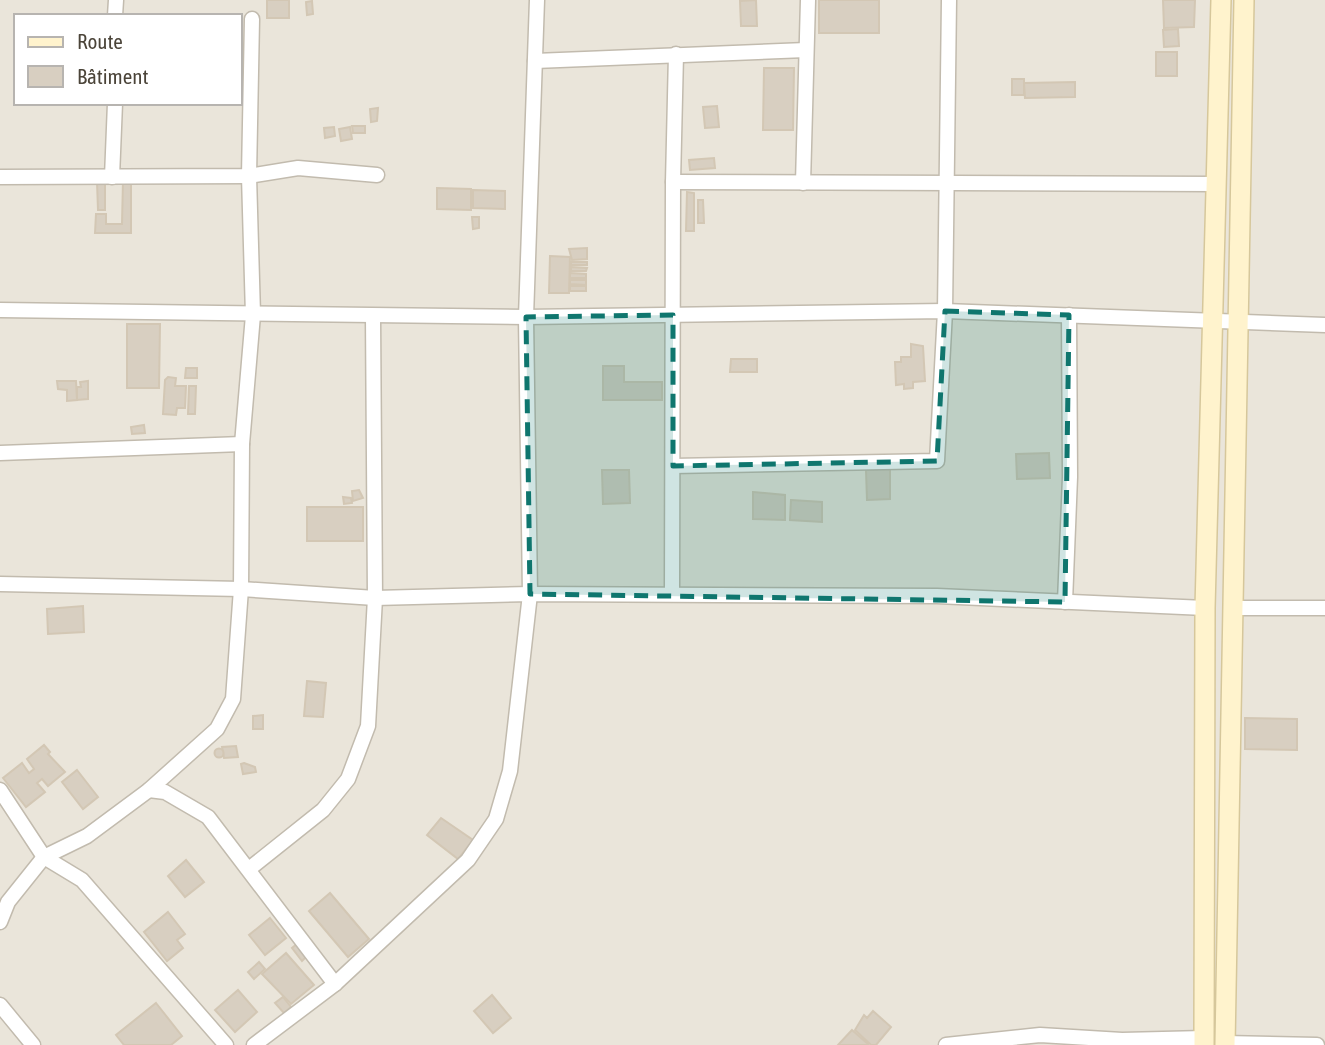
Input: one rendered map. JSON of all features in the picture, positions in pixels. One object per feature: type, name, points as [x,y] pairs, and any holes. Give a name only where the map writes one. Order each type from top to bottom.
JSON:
[{"type":"main road","points":[[1204,1041],[1205,608],[1221,0]]},
{"type":"main road","points":[[1225,1044],[1241,323],[1244,0]]},
{"type":"street","points":[[254,1045],[335,984],[468,860],[496,819],[510,771],[530,594],[526,317],[537,0]]},
{"type":"street","points":[[803,183],[808,0]]},
{"type":"street","points":[[673,466],[937,461],[945,311],[944,183],[949,0]]},
{"type":"street","points":[[0,922],[8,902],[44,857],[87,836],[149,790],[217,729],[233,699],[241,589],[242,444],[253,315],[249,176],[252,19]]},
{"type":"street","points":[[535,61],[806,50]]},
{"type":"street","points":[[672,594],[676,54]]},
{"type":"street","points":[[112,177],[115,105]]},
{"type":"street","points":[[0,177],[249,176],[298,168],[377,175]]},
{"type":"street","points":[[673,182],[1216,184]]},
{"type":"street","points":[[0,310],[373,317],[945,311],[1325,325]]},
{"type":"street","points":[[1065,601],[1070,477],[1069,315]]},
{"type":"street","points":[[249,869],[323,810],[348,779],[368,726],[375,598],[373,317]]},
{"type":"street","points":[[0,453],[242,444]]},
{"type":"street","points":[[0,584],[241,589],[375,598],[530,594],[937,596],[1205,608]]},
{"type":"street","points":[[1233,608],[1325,608]]},
{"type":"street","points":[[0,789],[44,857],[82,880],[226,1045]]},
{"type":"street","points":[[149,790],[164,792],[208,817],[335,984]]},
{"type":"street","points":[[0,1005],[33,1045]]},
{"type":"street","points":[[946,1045],[1040,1035],[1204,1041]]},
{"type":"street","points":[[1225,1044],[1317,1045]]},
{"type":"highlighted area","points":[[945,311],[1069,315],[1065,602],[530,594],[526,317],[673,315],[673,466],[937,461]]},
{"type":"shaded area","points":[[0,0],[1325,0],[1325,1045],[0,1045]]},
{"type":"building","points":[[267,0],[289,0],[289,18],[267,18]]},
{"type":"building","points":[[756,0],[757,26],[741,26],[740,1]]},
{"type":"building","points":[[819,0],[879,0],[879,33],[819,33]]},
{"type":"building","points":[[1163,0],[1195,0],[1194,27],[1164,28]]},
{"type":"building","points":[[312,1],[313,14],[307,15],[306,2]]},
{"type":"building","points":[[1178,29],[1179,46],[1164,47],[1163,30]]},
{"type":"building","points":[[1156,52],[1177,52],[1177,76],[1156,76]]},
{"type":"building","points":[[764,68],[794,68],[793,130],[763,130]]},
{"type":"building","points":[[1012,79],[1024,79],[1024,95],[1012,95]]},
{"type":"building","points":[[1075,82],[1075,97],[1025,98],[1024,83]]},
{"type":"building","points":[[717,106],[719,127],[705,128],[703,107]]},
{"type":"building","points":[[378,108],[377,121],[371,122],[370,109]]},
{"type":"building","points":[[352,126],[365,126],[365,133],[353,133]]},
{"type":"building","points":[[334,127],[335,136],[325,138],[324,128]]},
{"type":"building","points":[[350,127],[352,139],[341,141],[339,129]]},
{"type":"building","points":[[714,158],[715,168],[690,170],[689,160]]},
{"type":"building","points":[[105,181],[105,210],[98,210],[97,182]]},
{"type":"building","points":[[123,181],[131,181],[131,233],[95,233],[96,214],[106,214],[106,224],[122,224]]},
{"type":"building","points":[[437,188],[471,189],[471,210],[437,209]]},
{"type":"building","points":[[473,190],[505,191],[505,209],[473,208]]},
{"type":"building","points":[[687,192],[694,193],[694,231],[686,231]]},
{"type":"building","points":[[698,200],[703,200],[704,223],[698,223]]},
{"type":"building","points":[[472,217],[479,217],[479,228],[473,229]]},
{"type":"building","points":[[587,248],[587,259],[572,260],[569,249]]},
{"type":"building","points":[[550,256],[570,257],[569,293],[549,293]]},
{"type":"building","points":[[571,262],[587,262],[587,265],[571,265]]},
{"type":"building","points":[[571,267],[587,268],[586,271],[571,271]]},
{"type":"building","points":[[570,273],[586,274],[586,278],[570,278]]},
{"type":"building","points":[[570,280],[586,280],[586,285],[570,284]]},
{"type":"building","points":[[570,286],[586,286],[586,291],[570,291]]},
{"type":"building","points":[[127,324],[160,324],[159,388],[127,388]]},
{"type":"building","points":[[911,344],[923,346],[925,381],[913,382],[913,388],[904,389],[904,384],[896,385],[895,362],[901,362],[901,357],[911,357]]},
{"type":"building","points":[[731,359],[757,359],[757,372],[730,372]]},
{"type":"building","points":[[603,366],[624,366],[624,382],[662,382],[662,400],[603,400]]},
{"type":"building","points":[[186,368],[197,368],[197,378],[185,378]]},
{"type":"building","points":[[168,377],[176,378],[175,386],[186,386],[185,408],[177,408],[176,415],[163,414],[165,380]]},
{"type":"building","points":[[57,381],[76,381],[77,400],[67,401],[67,390],[58,389]]},
{"type":"building","points":[[88,381],[88,399],[77,400],[77,387],[81,387],[80,382]]},
{"type":"building","points":[[189,386],[196,386],[195,414],[188,414]]},
{"type":"building","points":[[144,425],[145,433],[132,434],[131,427]]},
{"type":"building","points":[[1049,453],[1050,478],[1017,479],[1016,454]]},
{"type":"building","points":[[890,469],[890,499],[867,500],[866,470]]},
{"type":"building","points":[[602,470],[629,470],[630,503],[603,504]]},
{"type":"building","points":[[359,490],[363,498],[353,501],[352,491]]},
{"type":"building","points":[[753,492],[785,495],[785,520],[753,519]]},
{"type":"building","points":[[343,497],[351,498],[352,503],[344,504]]},
{"type":"building","points":[[791,500],[822,502],[822,522],[790,520]]},
{"type":"building","points":[[307,507],[363,507],[363,541],[307,541]]},
{"type":"building","points":[[83,606],[84,632],[48,634],[47,609]]},
{"type":"building","points":[[307,681],[326,683],[323,717],[304,716]]},
{"type":"building","points":[[263,715],[263,729],[253,729],[253,716]]},
{"type":"building","points":[[1245,718],[1297,719],[1297,750],[1245,749]]},
{"type":"building","points":[[44,745],[50,752],[48,754],[65,772],[48,786],[42,779],[37,783],[45,792],[26,807],[3,778],[22,763],[29,773],[34,769],[27,759]]},
{"type":"building","points":[[236,746],[238,757],[224,758],[222,747]]},
{"type":"building","points":[[219,749],[223,753],[219,757],[215,753]]},
{"type":"building","points":[[241,764],[255,767],[256,772],[243,774]]},
{"type":"building","points":[[77,770],[98,797],[83,809],[62,782]]},
{"type":"building","points":[[441,818],[473,840],[458,859],[427,835]]},
{"type":"building","points":[[186,860],[204,882],[185,897],[168,876]]},
{"type":"building","points":[[330,893],[369,939],[348,957],[309,911]]},
{"type":"building","points":[[168,912],[185,934],[177,940],[183,948],[167,961],[144,932]]},
{"type":"building","points":[[270,918],[286,938],[265,955],[249,935]]},
{"type":"building","points":[[297,944],[307,956],[302,961],[292,948]]},
{"type":"building","points":[[286,953],[314,985],[291,1004],[262,974]]},
{"type":"building","points":[[259,962],[265,969],[254,979],[248,972]]},
{"type":"building","points":[[238,990],[257,1012],[235,1032],[215,1010]]},
{"type":"building","points":[[492,995],[511,1018],[493,1033],[474,1011]]},
{"type":"building","points":[[283,997],[291,1007],[284,1013],[275,1003]]},
{"type":"building","points":[[156,1003],[182,1036],[171,1045],[124,1045],[116,1035]]},
{"type":"building","points":[[873,1011],[891,1027],[876,1045],[871,1045],[855,1030],[864,1015],[867,1018]]},
{"type":"building","points":[[852,1030],[868,1044],[868,1045],[838,1045]]}]
